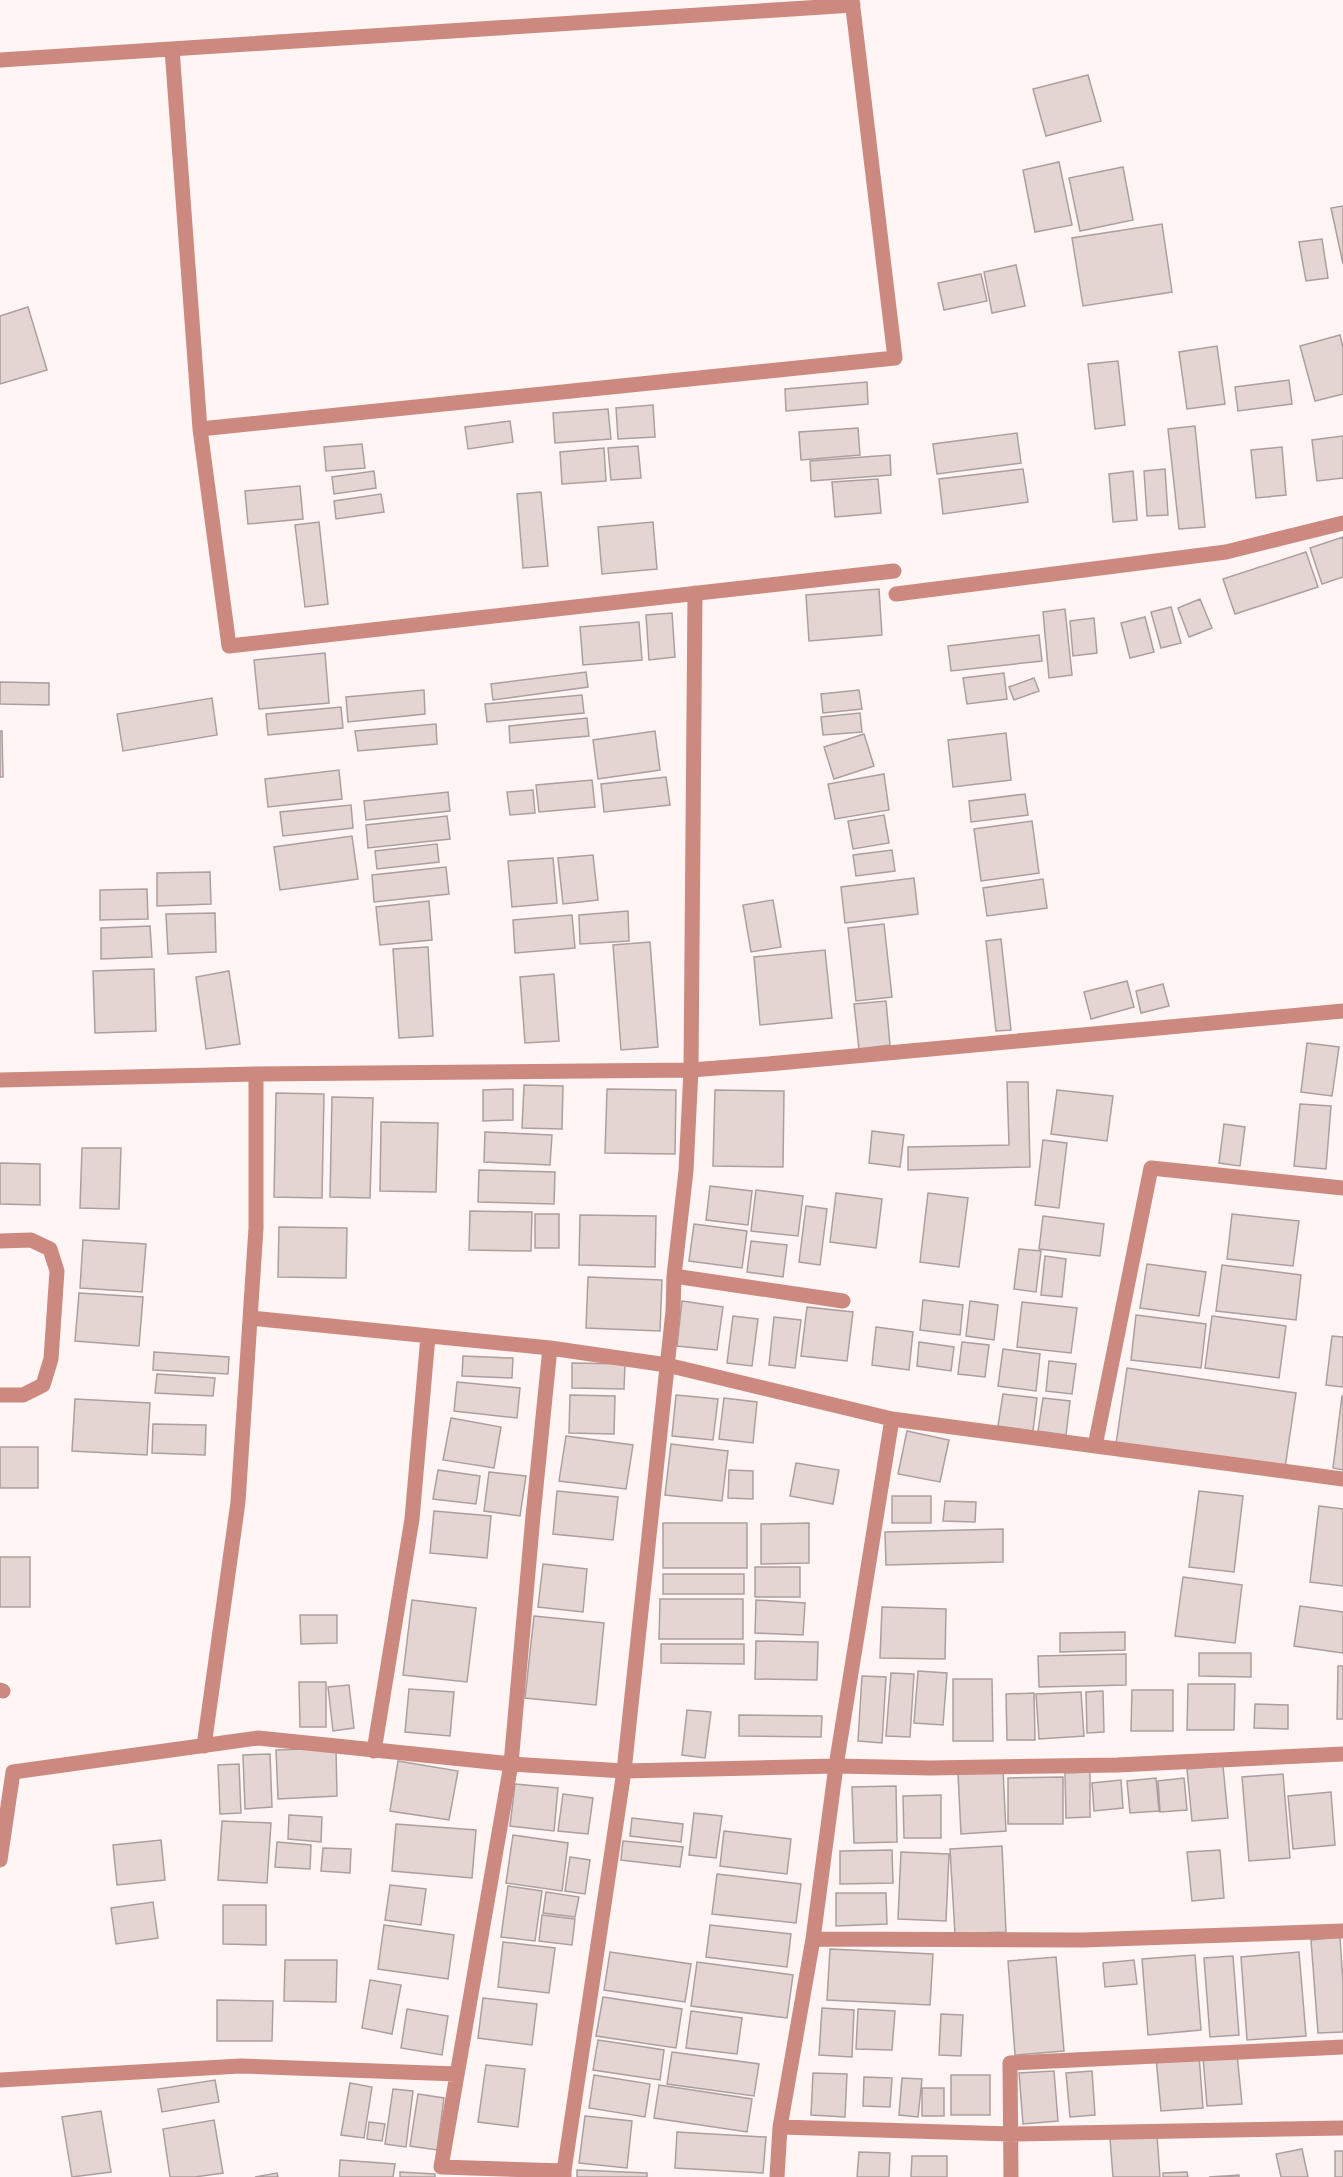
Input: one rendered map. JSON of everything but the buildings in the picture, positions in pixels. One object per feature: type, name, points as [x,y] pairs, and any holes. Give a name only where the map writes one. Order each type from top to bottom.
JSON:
[{"type":"street","points":[[0,60],[852,2],[895,358],[200,429]]},
{"type":"street","points":[[172,49],[200,429],[229,646],[894,571]]},
{"type":"street","points":[[896,594],[1226,552],[1343,523]]},
{"type":"street","points":[[550,1348],[532,1516],[511,1764],[441,2167],[564,2174],[624,1771],[686,1171],[691,1070],[694,593]]},
{"type":"street","points":[[0,1080],[256,1074],[691,1070],[1343,1011]]},
{"type":"street","points":[[204,1746],[238,1502],[256,1228],[256,1074]]},
{"type":"street","points":[[1095,1446],[1151,1168],[1343,1188]]},
{"type":"street","points":[[0,1241],[31,1240],[50,1249],[57,1272],[51,1359],[43,1385],[23,1395],[0,1395]]},
{"type":"street","points":[[674,1276],[843,1301]]},
{"type":"street","points":[[250,1318],[550,1348],[667,1365],[892,1419],[1343,1479]]},
{"type":"street","points":[[374,1751],[412,1519],[428,1336]]},
{"type":"street","points":[[777,2177],[780,2127],[813,1939],[836,1766],[892,1419]]},
{"type":"street","points":[[0,1860],[13,1772],[258,1738],[511,1764],[624,1771],[836,1766],[930,1768],[1094,1765],[1343,1754]]},
{"type":"street","points":[[813,1939],[1083,1940],[1343,1931]]},
{"type":"street","points":[[1011,2177],[1010,2063],[1343,2047]]},
{"type":"street","points":[[0,2080],[240,2066],[457,2074]]},
{"type":"street","points":[[780,2127],[1011,2134],[1343,2128]]}]
